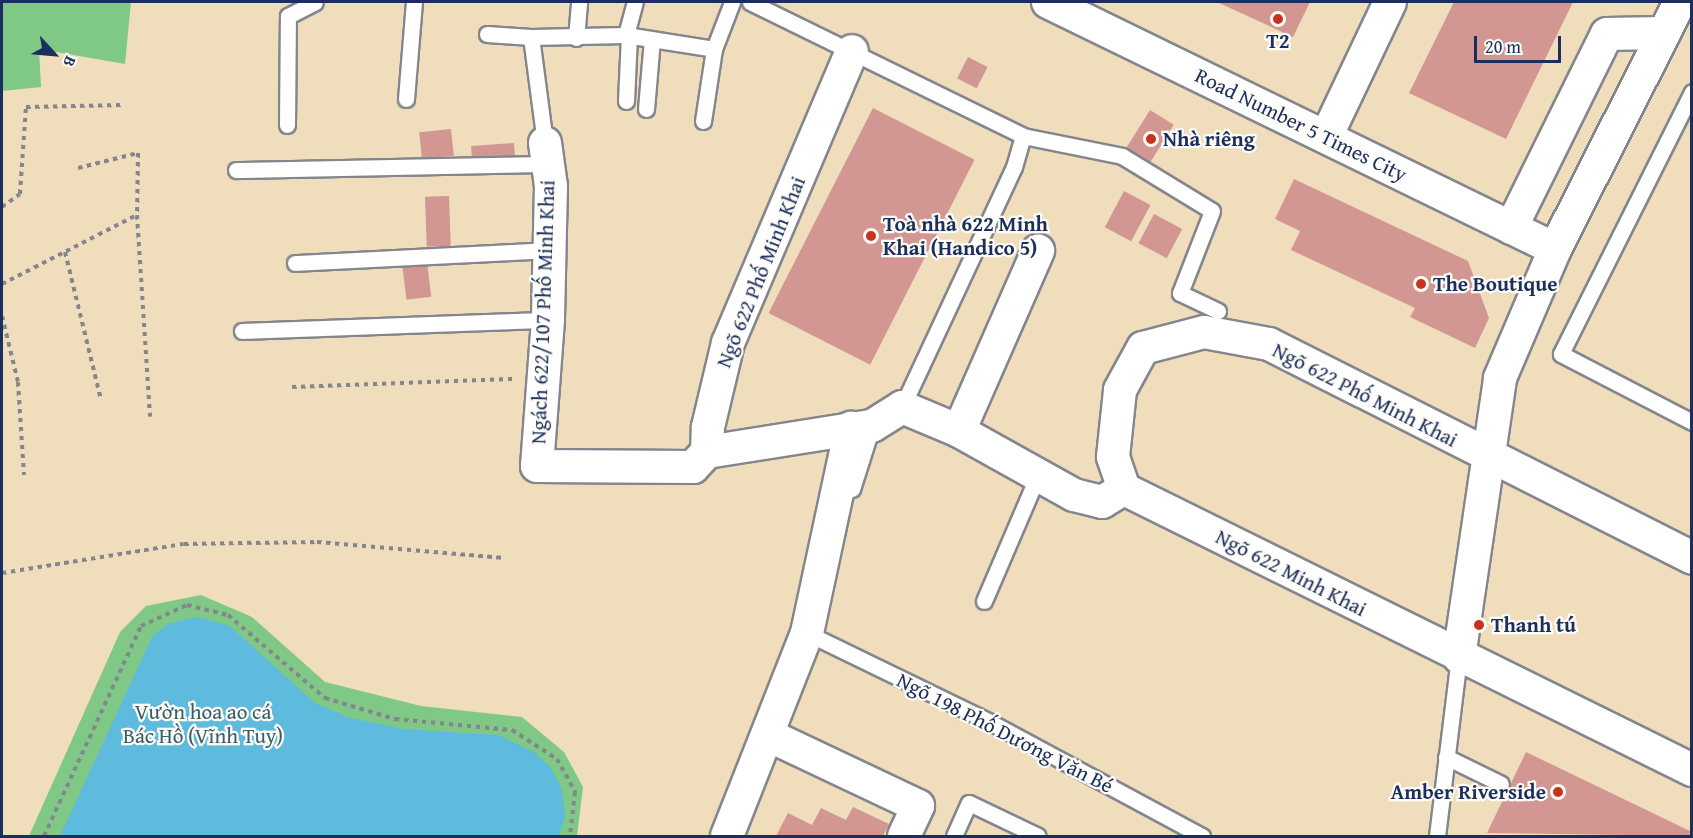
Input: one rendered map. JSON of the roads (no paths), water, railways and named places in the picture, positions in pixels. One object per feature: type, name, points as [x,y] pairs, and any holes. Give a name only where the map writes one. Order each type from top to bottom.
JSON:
[{"type":"street","name":"Road Number 5 Times City","points":[[1048,2],[1555,249]]},
{"type":"street","points":[[1326,137],[1390,2]]},
{"type":"street","points":[[1680,2],[1555,249],[1500,378],[1486,457],[1459,657],[1692,770]]},
{"type":"street","points":[[1511,228],[1607,34],[1664,33]]},
{"type":"street","name":"Ngõ 622 Phố Minh Khai","points":[[707,452],[708,427],[728,343],[852,51]]},
{"type":"street","name":"Ngách 622/107 Phố Minh Khai","points":[[547,154],[548,320],[537,466],[693,467],[707,452]]},
{"type":"street","points":[[959,431],[1038,251]]},
{"type":"street","name":"Ngõ 622 Phố Minh Khai","points":[[1124,489],[1113,457],[1120,390],[1143,348],[1204,332],[1269,344],[1486,457],[1692,558]]},
{"type":"street","points":[[707,452],[862,427],[902,407],[959,431],[1074,495],[1102,502],[1124,489]]},
{"type":"street","points":[[727,837],[807,633],[862,427]]},
{"type":"street","name":"Ngõ 622 Minh Khai","points":[[1124,489],[1459,657]]},
{"type":"street","points":[[768,735],[918,806],[904,837]]},
{"type":"lane","points":[[287,125],[288,16],[315,2]]},
{"type":"lane","points":[[406,99],[414,2]]},
{"type":"lane","points":[[576,38],[579,2]]},
{"type":"lane","points":[[626,101],[627,36],[635,2]]},
{"type":"lane","points":[[703,121],[714,49],[732,2]]},
{"type":"lane","points":[[750,2],[1023,136],[1122,156],[1212,211],[1180,293],[1218,311]]},
{"type":"lane","points":[[487,34],[576,38],[627,36],[714,49]]},
{"type":"lane","name":"Ngách 622/107 Phố Minh Khai","points":[[531,37],[547,154]]},
{"type":"lane","points":[[646,109],[652,39]]},
{"type":"lane","points":[[1692,92],[1561,354],[1692,422]]},
{"type":"lane","points":[[902,407],[1014,167],[1023,136]]},
{"type":"lane","points":[[236,170],[547,154]]},
{"type":"lane","points":[[295,263],[549,250]]},
{"type":"lane","points":[[242,331],[548,320]]},
{"type":"lane","points":[[841,524],[862,427]]},
{"type":"lane","points":[[984,601],[1038,475]]},
{"type":"lane","name":"Ngõ 198 Phố Dương Văn Bé","points":[[807,633],[990,722],[1202,837]]},
{"type":"lane","points":[[1437,837],[1459,657]]},
{"type":"lane","points":[[1446,757],[1501,784]]},
{"type":"lane","points":[[954,837],[969,803],[1038,837]]},
{"type":"water","name":"Vườn hoa ao cá Bác Hồ (Vĩnh Tuy)","points":[[198,617],[230,626],[315,703],[347,717],[403,729],[498,735],[534,752],[551,768],[562,789],[565,817],[559,836],[60,836],[152,637],[169,623]]},
{"type":"place","name":"T2","points":[[1278,19]]},
{"type":"place","name":"Nhà riêng","points":[[1151,139]]},
{"type":"place","name":"Toà nhà 622 Minh Khai (Handico 5)","points":[[871,236]]},
{"type":"place","name":"The Boutique","points":[[1421,284]]},
{"type":"place","name":"Thanh tú","points":[[1479,625]]},
{"type":"place","name":"Amber Riverside","points":[[1558,792]]}]
